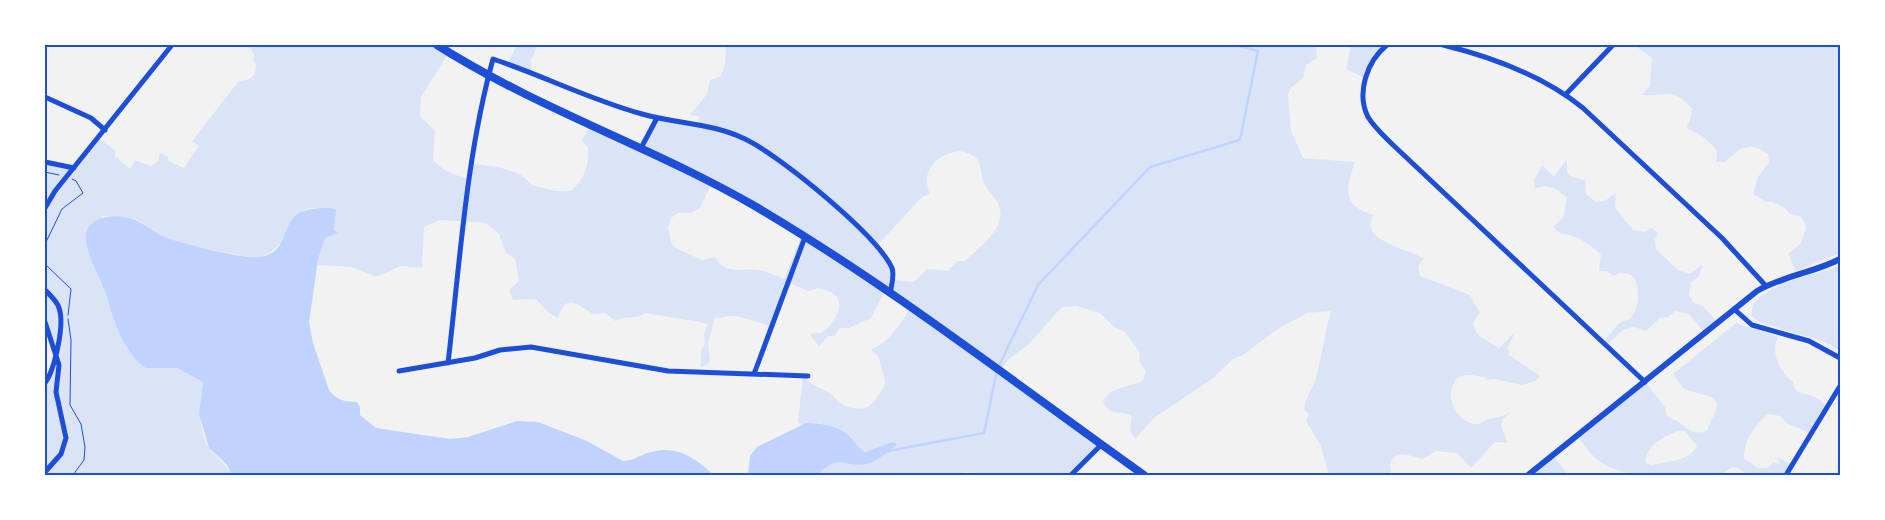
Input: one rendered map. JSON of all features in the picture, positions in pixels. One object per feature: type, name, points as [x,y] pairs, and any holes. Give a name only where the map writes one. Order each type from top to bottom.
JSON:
[{"type":"main road","points":[[437,45],[488,76],[550,108],[642,148],[711,182],[805,237],[890,294],[1144,475]]},
{"type":"street","points":[[45,208],[66,178],[172,45]]},
{"type":"street","points":[[1387,45],[1376,56],[1365,78],[1364,103],[1371,122],[1392,144],[1645,382]]},
{"type":"street","points":[[1444,45],[1524,73],[1566,94],[1722,238],[1766,286]]},
{"type":"street","points":[[1566,94],[1613,45]]},
{"type":"street","points":[[448,363],[465,210],[488,76],[493,59],[594,99],[657,118],[728,131],[769,153],[823,196],[882,253],[893,273],[890,294]]},
{"type":"street","points":[[45,97],[91,118],[105,130]]},
{"type":"street","points":[[642,148],[657,118]]},
{"type":"street","points":[[45,162],[74,168]]},
{"type":"street","points":[[754,374],[805,237]]},
{"type":"street","points":[[1528,475],[1734,308],[1766,286],[1785,277],[1817,270],[1840,259]]},
{"type":"street","points":[[45,290],[60,309],[61,323],[54,366],[45,383]]},
{"type":"street","points":[[1734,308],[1752,325],[1809,341],[1840,358]]},
{"type":"street","points":[[45,322],[59,365],[56,392],[66,438],[61,454],[45,472]]},
{"type":"street","points":[[399,371],[448,363],[500,350],[531,347],[668,371],[808,376]]},
{"type":"street","points":[[1786,475],[1840,386]]},
{"type":"street","points":[[1071,475],[1101,445]]},
{"type":"path","points":[[45,172],[76,181],[83,193],[62,209],[46,242],[46,265],[71,289],[68,316],[71,340],[70,404],[81,424],[85,447],[84,460],[73,475]]},
{"type":"shaded area","points":[[238,45],[438,45],[448,54],[421,97],[420,116],[435,131],[433,160],[450,173],[459,176],[470,178],[474,164],[498,167],[520,174],[532,185],[538,187],[556,191],[571,191],[580,181],[587,166],[588,147],[582,141],[590,125],[642,147],[659,118],[698,123],[700,117],[690,115],[707,94],[710,80],[721,76],[725,64],[726,45],[1316,45],[1317,58],[1306,65],[1303,78],[1292,87],[1288,94],[1291,131],[1303,158],[1355,162],[1348,188],[1349,195],[1356,207],[1374,215],[1370,224],[1372,231],[1378,238],[1424,259],[1418,266],[1420,276],[1470,295],[1480,313],[1473,323],[1474,328],[1483,338],[1499,348],[1515,332],[1508,347],[1509,355],[1540,376],[1536,381],[1522,385],[1494,379],[1487,380],[1487,378],[1471,375],[1456,379],[1451,390],[1452,402],[1454,408],[1467,422],[1479,424],[1488,419],[1500,417],[1511,412],[1503,419],[1501,426],[1508,443],[1495,442],[1471,468],[1457,453],[1436,451],[1422,459],[1408,455],[1396,456],[1390,463],[1391,472],[1388,475],[1329,475],[1320,444],[1306,421],[1309,414],[1304,410],[1315,381],[1331,311],[1307,313],[1276,330],[1246,353],[1232,360],[1212,379],[1154,418],[1136,438],[1132,435],[1130,428],[1132,416],[1109,410],[1103,401],[1117,389],[1143,381],[1146,371],[1140,362],[1139,351],[1125,332],[1114,327],[1100,313],[1076,306],[1062,307],[1028,345],[1009,359],[1000,371],[1101,444],[1071,475],[973,475],[968,472],[949,475],[819,475],[832,463],[863,464],[874,461],[896,444],[865,452],[836,428],[815,423],[801,425],[798,422],[803,375],[813,384],[832,395],[840,403],[851,408],[865,408],[874,402],[881,392],[885,383],[879,357],[871,350],[889,338],[910,309],[884,293],[871,318],[849,328],[840,328],[834,336],[828,336],[819,346],[810,335],[821,333],[829,327],[838,311],[839,300],[836,296],[825,290],[818,288],[808,291],[786,282],[769,326],[734,316],[715,317],[708,343],[710,360],[708,364],[701,367],[701,350],[705,344],[704,334],[708,324],[645,313],[615,321],[605,313],[593,314],[573,303],[565,305],[558,318],[549,313],[536,299],[513,300],[509,290],[519,281],[515,259],[506,253],[499,234],[486,223],[440,220],[424,227],[422,268],[400,266],[377,277],[351,267],[317,265],[325,238],[338,232],[334,231],[333,223],[336,216],[320,209],[308,209],[299,214],[279,244],[270,253],[258,257],[226,253],[184,244],[161,236],[132,218],[102,216],[90,255],[105,286],[115,321],[132,354],[142,366],[177,368],[203,382],[200,407],[201,424],[205,440],[214,455],[227,467],[232,475],[45,475],[45,383],[55,357],[45,322],[45,161],[74,168],[99,139],[115,150],[115,156],[130,169],[135,160],[151,166],[158,161],[160,153],[168,156],[168,161],[184,168],[199,146],[192,141],[238,82],[249,79],[255,74],[256,64],[253,60],[254,54],[250,48]],"holes":[[[959,151],[968,153],[978,161],[984,182],[1000,209],[1001,214],[998,225],[986,242],[965,261],[957,261],[948,271],[927,269],[914,282],[895,280],[893,271],[877,246],[922,197],[930,194],[927,178],[932,165],[943,156]],[[712,183],[802,235],[784,279],[761,270],[734,270],[723,266],[715,257],[702,260],[674,247],[668,227],[671,218],[678,213],[691,213],[700,208]]]},
{"type":"shaded area","points":[[538,45],[531,60],[532,73],[508,63],[516,47]]},
{"type":"shaded area","points":[[1351,45],[1388,45],[1381,50],[1365,78],[1346,69]]},
{"type":"shaded area","points":[[1634,45],[1840,45],[1840,253],[1796,271],[1788,254],[1801,243],[1806,228],[1805,222],[1800,216],[1790,214],[1784,207],[1772,202],[1766,202],[1753,194],[1758,177],[1769,162],[1768,154],[1755,147],[1750,147],[1735,153],[1725,162],[1716,162],[1717,151],[1708,141],[1688,129],[1687,125],[1690,121],[1692,109],[1685,102],[1679,97],[1669,94],[1642,95],[1650,86],[1652,58]]},
{"type":"shaded area","points":[[1567,159],[1567,172],[1572,177],[1585,180],[1586,194],[1596,202],[1605,201],[1616,192],[1615,208],[1633,230],[1645,232],[1651,228],[1659,233],[1655,239],[1656,249],[1678,270],[1690,274],[1703,264],[1699,276],[1691,283],[1689,295],[1694,303],[1703,306],[1716,321],[1703,331],[1689,314],[1675,311],[1668,317],[1660,318],[1646,331],[1634,327],[1623,330],[1608,344],[1605,341],[1620,323],[1633,315],[1638,300],[1638,288],[1630,274],[1619,273],[1614,276],[1606,271],[1599,271],[1601,255],[1597,251],[1577,238],[1561,234],[1553,227],[1563,218],[1567,198],[1548,186],[1535,189],[1534,180],[1542,165],[1554,177]]},
{"type":"shaded area","points":[[1840,266],[1840,351],[1825,342],[1759,322],[1752,316],[1754,304],[1762,295],[1772,289]]},
{"type":"shaded area","points":[[1736,323],[1778,337],[1775,350],[1776,356],[1780,367],[1793,382],[1795,389],[1817,398],[1828,408],[1812,434],[1788,424],[1780,416],[1768,414],[1751,433],[1744,451],[1744,458],[1758,468],[1768,468],[1773,462],[1780,464],[1777,457],[1792,465],[1787,475],[1754,476],[1734,467],[1722,475],[1642,476],[1612,468],[1593,456],[1578,438],[1646,383],[1665,407],[1667,416],[1678,421],[1693,432],[1707,430],[1717,404],[1712,397],[1684,389],[1673,374]],"holes":[[[1678,431],[1685,431],[1697,446],[1689,455],[1677,460],[1652,465],[1646,463],[1649,451],[1656,443]]]},
{"type":"shaded area","points":[[1554,457],[1568,475],[1529,475]]},
{"type":"water","points":[[331,208],[336,210],[334,230],[338,233],[325,238],[318,260],[309,322],[313,343],[329,390],[341,400],[357,402],[360,407],[360,415],[376,428],[450,439],[468,437],[517,421],[538,422],[587,441],[623,461],[632,460],[656,451],[674,451],[691,458],[714,475],[232,475],[227,465],[209,448],[199,414],[203,382],[177,368],[146,368],[139,363],[127,348],[114,320],[107,295],[89,253],[86,239],[87,231],[91,225],[103,218],[110,216],[126,217],[138,221],[165,237],[179,242],[228,254],[259,257],[268,255],[279,246],[290,222],[298,213],[312,209]]},
{"type":"water","points":[[806,423],[823,424],[839,429],[865,452],[893,442],[897,444],[870,463],[862,465],[831,464],[819,475],[748,475],[750,456],[757,447]]},
{"type":"waterway","points":[[888,451],[984,433],[997,370],[1038,285],[1150,167],[1240,140],[1258,51],[1236,45]]}]
